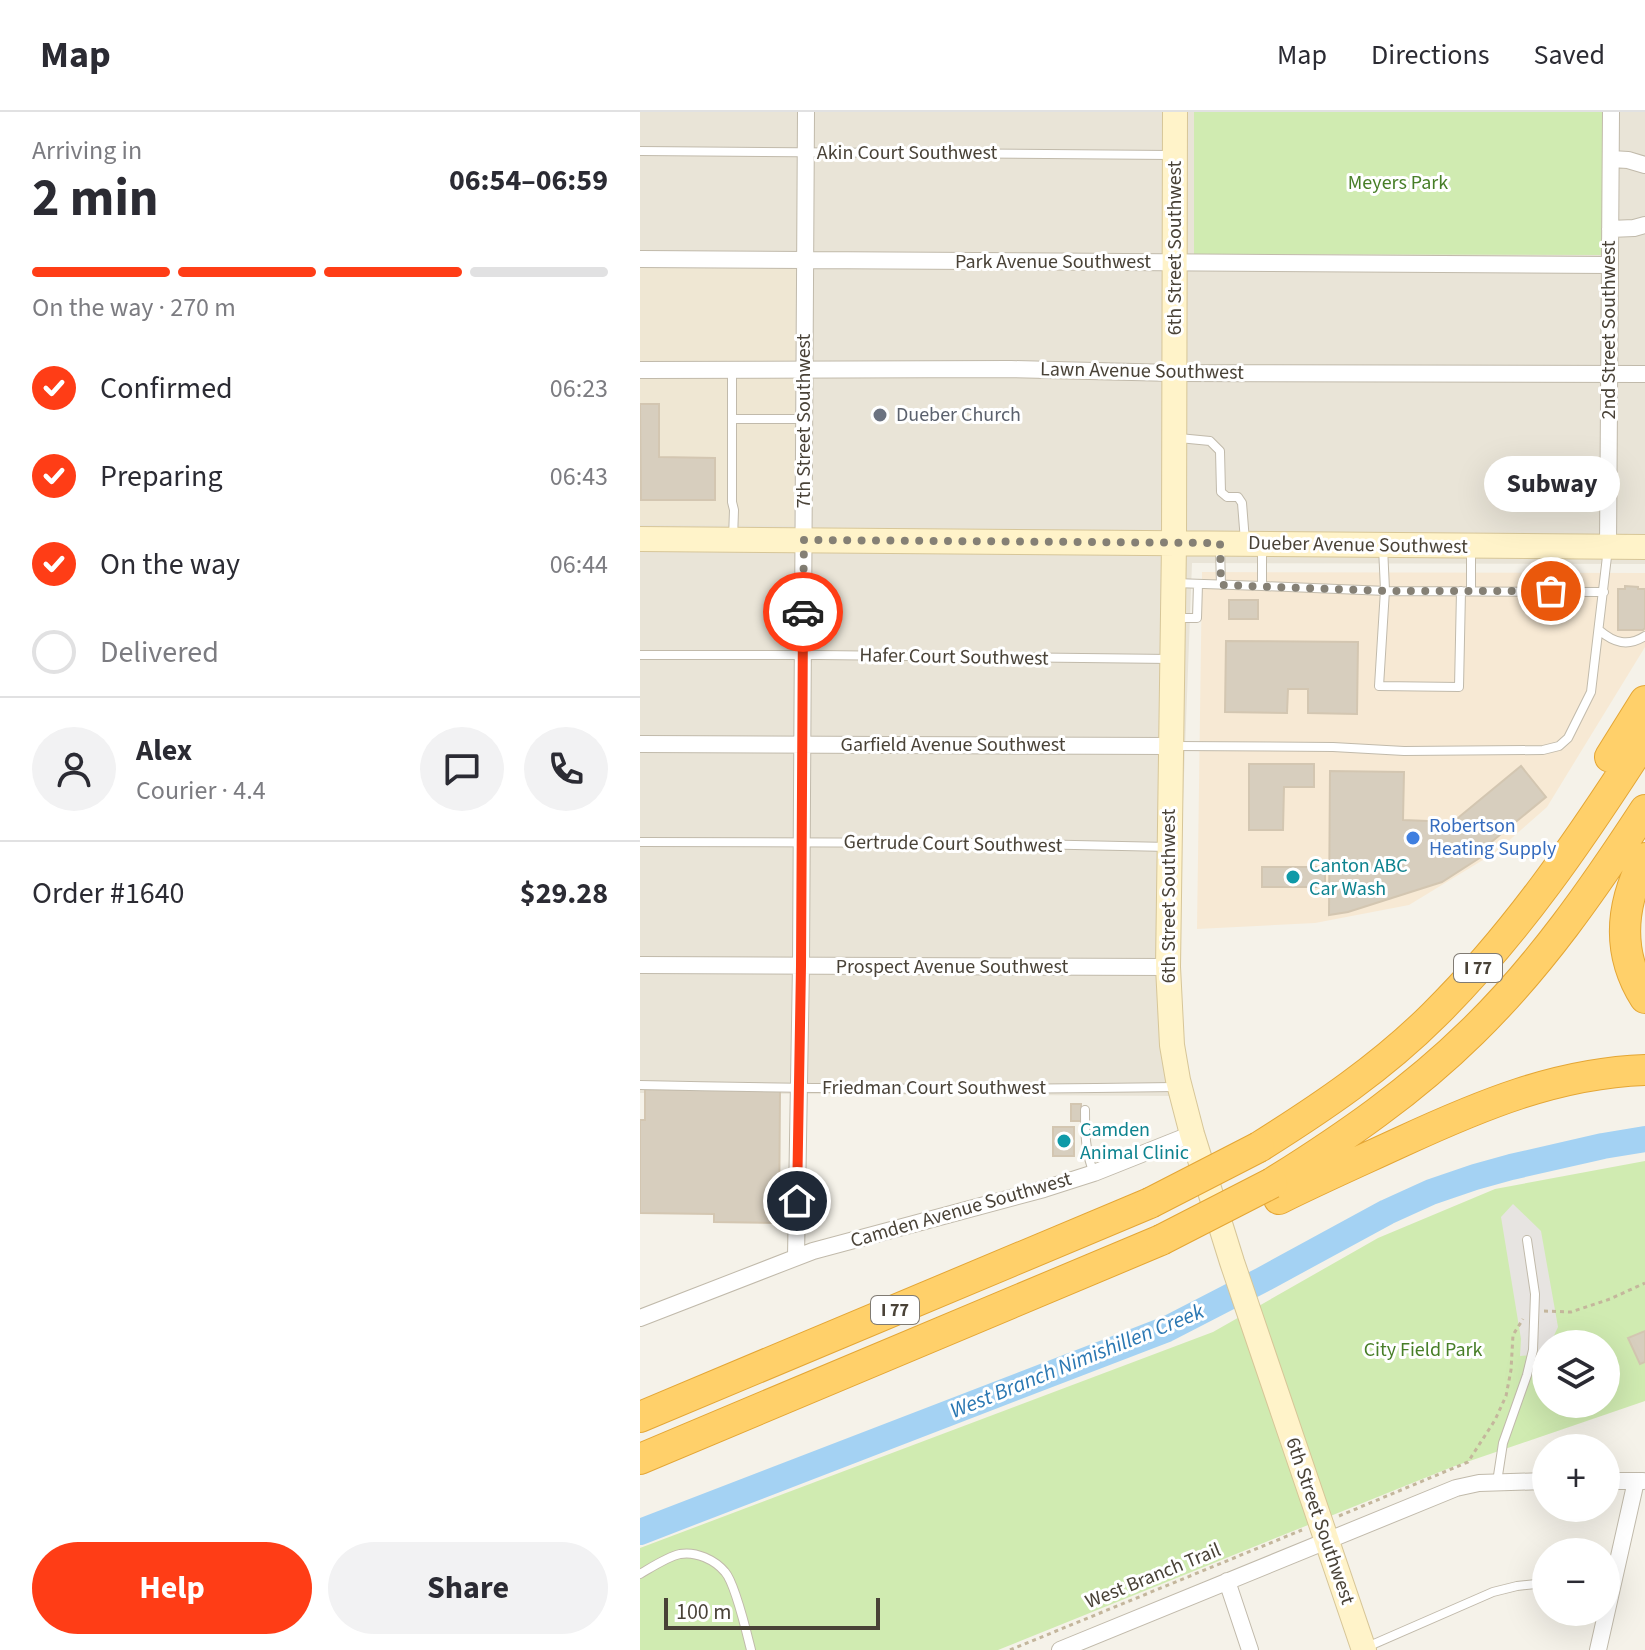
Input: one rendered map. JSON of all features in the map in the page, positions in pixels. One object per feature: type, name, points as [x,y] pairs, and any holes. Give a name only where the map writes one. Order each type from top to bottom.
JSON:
[{"type":"highway","points":[[1509,932],[1544,861],[1645,701]]},
{"type":"highway","name":"I 77","points":[[640,1417],[1150,1203],[1259,1147],[1340,1094],[1397,1049],[1462,987],[1562,864],[1645,739]]},
{"type":"highway","name":"I 77","points":[[640,1459],[923,1341],[1163,1248],[1275,1191],[1389,1104],[1473,1032],[1582,905],[1645,810]]},
{"type":"highway","points":[[1645,858],[1631,887],[1625,925],[1630,968],[1645,998]]},
{"type":"highway","points":[[1275,1191],[1526,1090],[1600,1074],[1645,1070]]},
{"type":"street","name":"7th Street Southwest","points":[[796,1257],[801,966],[806,112]]},
{"type":"street","name":"6th Street Southwest","points":[[1175,112],[1174,543],[1168,967],[1172,1045],[1192,1134],[1316,1534],[1364,1649]]},
{"type":"street","name":"2nd Street Southwest","points":[[1608,547],[1611,112]]},
{"type":"street","points":[[1611,159],[1645,165]]},
{"type":"street","points":[[1610,229],[1645,225]]},
{"type":"street","name":"Park Avenue Southwest","points":[[640,259],[1610,265]]},
{"type":"street","name":"Lawn Avenue Southwest","points":[[640,370],[1011,369],[1174,373],[1645,374]]},
{"type":"street","name":"Dueber Avenue Southwest","points":[[640,539],[1645,547]]},
{"type":"street","name":"Garfield Avenue Southwest","points":[[640,744],[1171,746]]},
{"type":"street","name":"Prospect Avenue Southwest","points":[[640,965],[1168,967]]},
{"type":"street","name":"Camden Avenue Southwest","points":[[640,1318],[796,1257],[1044,1189],[1094,1173],[1192,1134]]},
{"type":"street","points":[[1060,1650],[1227,1581],[1316,1534],[1456,1488],[1479,1483],[1532,1481]]},
{"type":"street","points":[[1620,1481],[1641,1481],[1620,1548]]},
{"type":"street","points":[[1227,1581],[1250,1650]]},
{"type":"street","points":[[1598,1650],[1602,1626]]},
{"type":"lane","name":"Akin Court Southwest","points":[[640,151],[1175,155]]},
{"type":"lane","points":[[732,369],[733,540]]},
{"type":"lane","points":[[732,419],[804,419]]},
{"type":"lane","points":[[1174,438],[1210,441],[1220,451],[1221,492],[1227,497],[1238,497],[1242,503],[1262,586]]},
{"type":"lane","points":[[1220,543],[1221,585]]},
{"type":"lane","points":[[1383,546],[1385,590],[1379,686],[1459,687],[1471,546]]},
{"type":"lane","points":[[1171,746],[1333,747],[1404,751],[1546,750],[1559,746],[1568,738],[1591,692],[1608,547]]},
{"type":"lane","points":[[1173,583],[1385,590],[1604,592]]},
{"type":"lane","points":[[1173,618],[1197,618],[1198,584]]},
{"type":"lane","points":[[1599,630],[1623,643],[1631,643],[1645,636]]},
{"type":"lane","name":"Hafer Court Southwest","points":[[640,655],[1172,659]]},
{"type":"lane","name":"Gertrude Court Southwest","points":[[640,842],[1170,847]]},
{"type":"lane","name":"Friedman Court Southwest","points":[[640,1085],[1041,1089],[1180,1087]]},
{"type":"lane","points":[[1085,1110],[1085,1145],[1094,1173]]},
{"type":"lane","points":[[1497,1482],[1503,1443],[1533,1350],[1535,1294],[1527,1240]]},
{"type":"lane","points":[[640,1574],[678,1554],[705,1557],[727,1573],[751,1650]]},
{"type":"lane","points":[[1364,1649],[1493,1592],[1532,1584]]},
{"type":"path","points":[[1342,1515],[1468,1462],[1495,1420],[1506,1396],[1513,1335],[1522,1319],[1535,1312],[1571,1312],[1645,1283]]},
{"type":"path","name":"West Branch Trail","points":[[1010,1650],[1316,1534]]},
{"type":"shaded area","points":[[640,112],[1645,112],[1645,564],[1192,563],[1172,1096],[640,1093]]},
{"type":"shaded area","points":[[640,268],[796,269],[794,526],[640,525]]},
{"type":"shaded area","points":[[1202,572],[1645,573],[1645,647],[1547,807],[1496,852],[1409,905],[1315,923],[1197,929]]},
{"type":"shaded area","points":[[1513,1204],[1541,1231],[1558,1327],[1557,1330],[1532,1330],[1532,1355],[1520,1356],[1521,1339],[1501,1217]]},
{"type":"green space","name":"Meyers Park","points":[[1194,112],[1602,112],[1602,255],[1194,254]]},
{"type":"green space","name":"City Field Park","points":[[1645,1161],[1645,1401],[1620,1410],[1620,1330],[1532,1330],[1532,1418],[1595,1418],[1548,1434],[1532,1434],[1532,1440],[1452,1467],[998,1650],[640,1650],[640,1548],[1213,1332],[1378,1238],[1495,1189]]},
{"type":"building","points":[[640,404],[659,404],[659,457],[715,458],[715,500],[641,500]]},
{"type":"building","points":[[1625,586],[1645,589],[1643,630],[1618,630],[1618,589],[1625,589]]},
{"type":"building","points":[[1229,600],[1258,600],[1258,619],[1229,619]]},
{"type":"building","points":[[1226,641],[1358,642],[1357,714],[1308,713],[1308,689],[1288,689],[1287,713],[1225,712]]},
{"type":"building","points":[[1249,764],[1314,764],[1314,787],[1284,787],[1283,830],[1249,830]]},
{"type":"building","name":"Robertson Heating Supply","points":[[1521,766],[1546,797],[1478,853],[1481,857],[1442,882],[1348,912],[1329,915],[1330,771],[1404,772],[1403,820],[1453,822]]},
{"type":"building","name":"Canton ABC Car Wash","points":[[1262,867],[1325,867],[1325,887],[1262,887]]},
{"type":"building","points":[[645,1089],[780,1090],[779,1223],[714,1222],[714,1214],[640,1213],[640,1120],[645,1120]]},
{"type":"building","points":[[1071,1104],[1081,1104],[1081,1121],[1071,1121]]},
{"type":"building","name":"Camden Animal Clinic","points":[[1053,1127],[1074,1127],[1074,1156],[1053,1156]]},
{"type":"building","points":[[1645,1331],[1645,1362],[1640,1364],[1628,1338]]},
{"type":"waterway","name":"West Branch Nimishillen Creek","points":[[640,1532],[1167,1329],[1387,1212],[1431,1192],[1511,1167],[1645,1139]]},
{"type":"way so far","points":[[803,612],[804,540],[1220,543],[1221,585],[1387,591],[1551,591]]},
{"type":"place","name":"Dueber Church","points":[[880,415]]},
{"type":"place","name":"Subway","points":[[1551,591]]},
{"type":"place","name":"Robertson Heating Supply","points":[[1413,838]]},
{"type":"place","name":"Canton ABC Car Wash","points":[[1293,877]]},
{"type":"place","name":"Camden Animal Clinic","points":[[1064,1141]]},
{"type":"route","points":[[797,1201],[803,612]]}]
